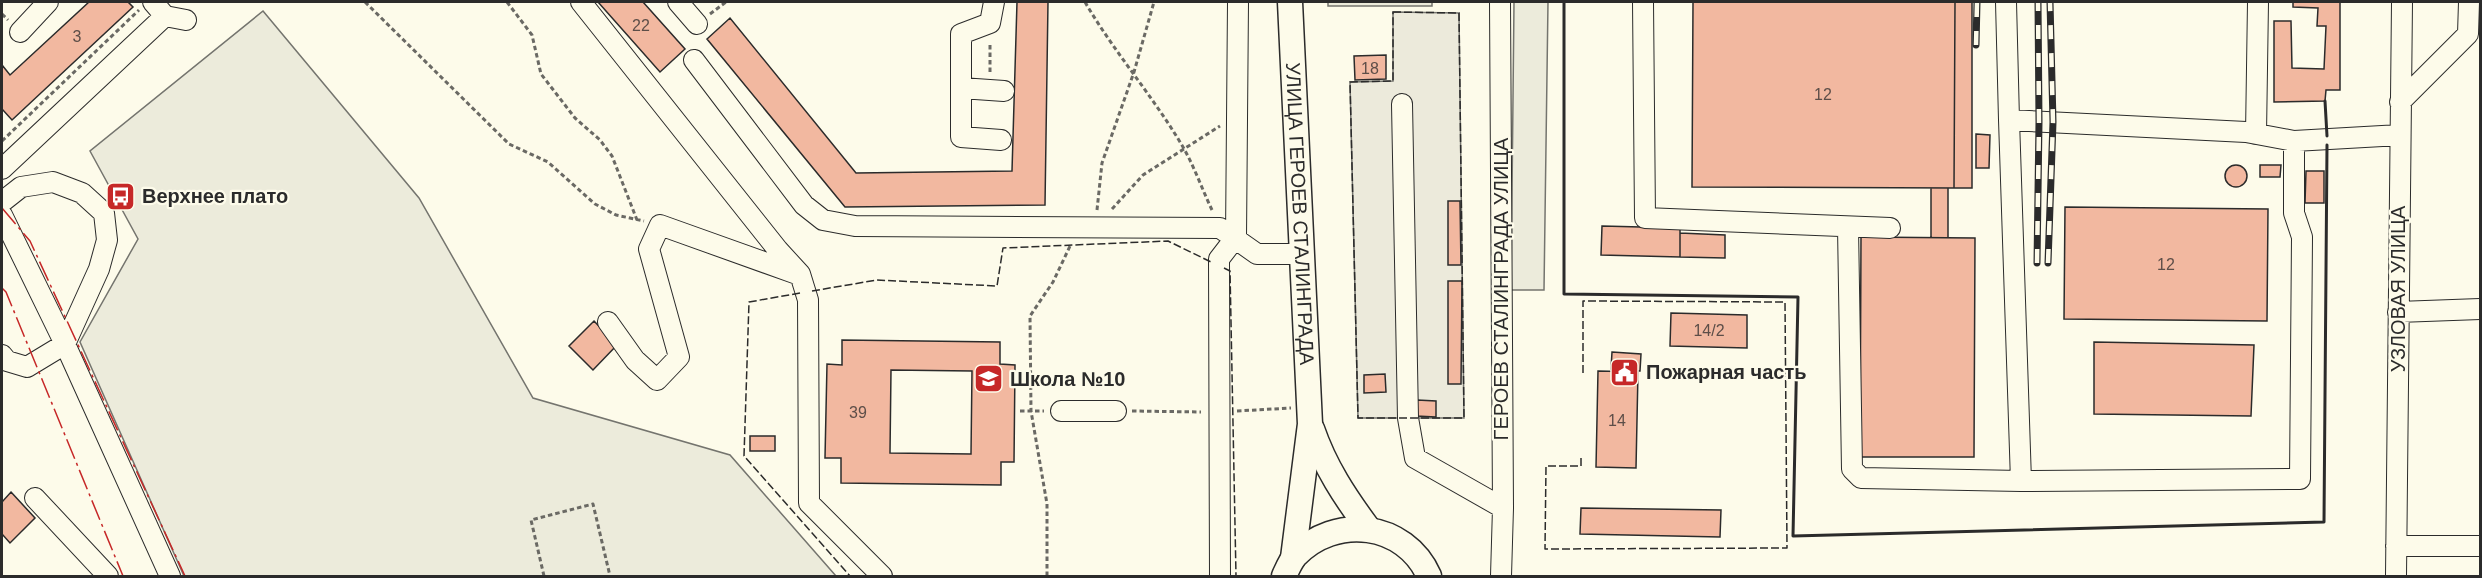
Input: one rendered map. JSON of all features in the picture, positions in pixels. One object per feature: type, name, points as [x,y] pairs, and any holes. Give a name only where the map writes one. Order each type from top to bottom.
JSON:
[{"type":"main road","name":"УЛИЦА ГЕРОЕВ СТАЛИНГРАДА","points":[[1289,567],[1310,416],[1290,2]]},
{"type":"main road","name":"УЛИЦА ГЕРОЕВ СТАЛИНГРАДА","points":[[1310,416],[1321,455],[1335,482],[1368,528]]},
{"type":"main road","points":[[1289,567],[1310,543],[1335,533],[1368,528],[1396,538],[1408,548],[1429,576]]},
{"type":"street","points":[[20,32],[48,2]]},
{"type":"street","points":[[581,2],[771,241],[800,274],[808,300],[809,503],[882,576]]},
{"type":"street","points":[[678,2],[696,24]]},
{"type":"street","points":[[993,2],[990,23],[961,34],[962,137],[1001,140]]},
{"type":"street","points":[[1220,576],[1219,259],[1228,233],[1238,115],[1238,2]]},
{"type":"street","name":"ГЕРОЕВ СТАЛИНГРАДА УЛИЦА","points":[[1500,2],[1503,508],[1501,576]]},
{"type":"street","points":[[1643,2],[1645,218],[1816,223],[1848,227],[1890,228]]},
{"type":"street","points":[[2006,2],[2020,482]]},
{"type":"street","points":[[2256,134],[2258,2]]},
{"type":"street","name":"УЗЛОВАЯ УЛИЦА","points":[[2396,576],[2402,2]]},
{"type":"street","points":[[2400,102],[2468,34],[2469,2]]},
{"type":"street","points":[[2,169],[154,8],[186,21]]},
{"type":"street","points":[[694,60],[804,205],[823,220],[855,226],[1086,228],[1228,233],[1257,254],[1301,254]]},
{"type":"street","points":[[961,88],[997,90]]},
{"type":"street","points":[[1402,104],[1408,418],[1415,458],[1503,508]]},
{"type":"street","points":[[2009,120],[2256,134],[2294,141],[2400,135]]},
{"type":"street","points":[[1848,227],[1852,469],[1861,478],[2020,482],[2300,479],[2302,237],[2294,213],[2294,141]]},
{"type":"street","points":[[2,202],[21,187],[53,182],[82,193],[104,213],[107,240],[99,268],[64,344],[27,367],[7,361],[2,356]]},
{"type":"street","points":[[5,220],[170,576]]},
{"type":"street","points":[[608,322],[635,360],[657,380],[679,357],[649,249],[660,225],[800,274]]},
{"type":"street","points":[[2398,312],[2481,309]]},
{"type":"street","points":[[1061,411],[1116,411]]},
{"type":"street","points":[[35,498],[108,576]]},
{"type":"street","points":[[2396,546],[2481,546]]},
{"type":"path","points":[[365,2],[508,144],[548,162],[594,204],[616,215],[660,225]]},
{"type":"path","points":[[507,2],[532,35],[541,74],[575,118],[600,140],[612,156],[637,220]]},
{"type":"path","points":[[1085,2],[1104,36],[1134,72],[1184,148],[1228,233]]},
{"type":"path","points":[[1086,228],[1102,163],[1134,72],[1154,2]]},
{"type":"path","points":[[2,141],[154,8]]},
{"type":"path","points":[[990,23],[997,90]]},
{"type":"path","points":[[1047,576],[1047,504],[1031,411],[1030,316],[1086,228],[1143,175],[1238,115]]},
{"type":"path","points":[[1020,411],[1061,411]]},
{"type":"path","points":[[1116,411],[1310,416]]},
{"type":"path","points":[[544,576],[531,520],[593,504],[610,576]]},
{"type":"shaded area","points":[[1328,2],[1432,2],[1432,6],[1328,6]]},
{"type":"shaded area","points":[[1514,2],[1548,2],[1544,290],[1511,290]]},
{"type":"shaded area","points":[[263,11],[419,198],[533,398],[730,455],[836,576],[184,576],[80,342],[138,239],[90,151]]},
{"type":"shaded area","points":[[1393,12],[1459,13],[1464,418],[1358,418],[1350,82],[1393,81]]},
{"type":"building","points":[[89,2],[128,2],[133,7],[12,120],[2,109],[2,65],[10,75]]},
{"type":"building","points":[[598,2],[643,2],[685,49],[660,72]]},
{"type":"building","points":[[1017,2],[1048,2],[1045,205],[845,207],[707,39],[730,18],[856,173],[1012,171]]},
{"type":"building","points":[[1693,2],[1955,2],[1954,188],[1692,187]]},
{"type":"building","points":[[1955,2],[1972,2],[1972,188],[1954,188]]},
{"type":"building","points":[[2293,2],[2340,2],[2340,90],[2326,90],[2325,101],[2274,102],[2274,21],[2291,21],[2292,68],[2324,69],[2326,26],[2317,26],[2318,8],[2293,7]]},
{"type":"building","points":[[1386,55],[1386,79],[1355,80],[1354,56]]},
{"type":"building","points":[[1976,134],[1990,135],[1989,168],[1976,168]]},
{"type":"building","points":[[2236,165],[2244,168],[2247,176],[2244,184],[2236,187],[2228,184],[2225,176],[2228,168]]},
{"type":"building","points":[[2260,165],[2281,165],[2280,177],[2260,177]]},
{"type":"building","points":[[2306,171],[2324,171],[2324,203],[2305,203]]},
{"type":"building","points":[[1931,188],[1948,188],[1948,238],[1931,238]]},
{"type":"building","points":[[1448,201],[1460,201],[1461,265],[1448,265]]},
{"type":"building","points":[[2065,207],[2268,209],[2267,321],[2064,319]]},
{"type":"building","points":[[1602,226],[1680,228],[1680,257],[1601,255]]},
{"type":"building","points":[[1680,233],[1725,235],[1725,258],[1680,257]]},
{"type":"building","points":[[1861,237],[1975,238],[1974,457],[1860,457]]},
{"type":"building","points":[[1448,281],[1462,281],[1461,384],[1448,384]]},
{"type":"building","points":[[1671,313],[1747,315],[1747,348],[1670,346]]},
{"type":"building","points":[[594,321],[617,345],[593,370],[569,346]]},
{"type":"building","points":[[842,340],[1000,342],[1000,364],[1015,365],[1014,462],[1001,462],[1001,485],[841,483],[841,458],[825,458],[827,364],[842,365]],"holes":[[[891,370],[972,371],[971,454],[890,453]]]},
{"type":"building","points":[[2094,342],[2254,345],[2251,416],[2094,414]]},
{"type":"building","points":[[1612,352],[1641,354],[1640,371],[1611,369]]},
{"type":"building","points":[[1598,371],[1638,372],[1636,468],[1596,467]]},
{"type":"building","points":[[1385,374],[1386,392],[1364,393],[1364,375]]},
{"type":"building","points":[[1417,400],[1436,401],[1436,417],[1416,416]]},
{"type":"building","points":[[750,436],[775,436],[775,451],[750,451]]},
{"type":"building","points":[[11,492],[35,518],[10,543],[2,534],[2,502]]},
{"type":"building","points":[[1581,508],[1721,510],[1720,537],[1580,534]]},
{"type":"railway","points":[[1976,45],[1977,2]]},
{"type":"railway","points":[[2037,263],[2038,2]]},
{"type":"railway","points":[[2048,263],[2053,122],[2050,2]]},
{"type":"fence","points":[[1393,12],[1459,13],[1464,418],[1358,418],[1350,82],[1393,81],[1393,12]]},
{"type":"fence","points":[[812,291],[877,280],[997,286],[1003,248],[1168,241],[1213,263]]},
{"type":"fence","points":[[1224,268],[1230,271],[1236,576]]},
{"type":"fence","points":[[800,293],[749,302],[744,456],[850,576]]},
{"type":"fence","points":[[1581,458],[1581,466],[1546,466],[1545,549],[1787,548],[1785,302],[1583,301],[1583,374]]},
{"type":"wall","points":[[1564,2],[1564,294],[1798,297],[1793,536],[2324,522],[2327,145]]},
{"type":"wall","points":[[2325,101],[2327,136]]},
{"type":"power","points":[[2,208],[30,241],[185,576]]},
{"type":"power","points":[[2,288],[6,292],[123,576]]},
{"type":"place","name":"Верхнее плато","points":[[121,196]]},
{"type":"place","name":"Пожарная часть","points":[[1625,372]]},
{"type":"place","name":"Школа №10","points":[[989,379]]}]
